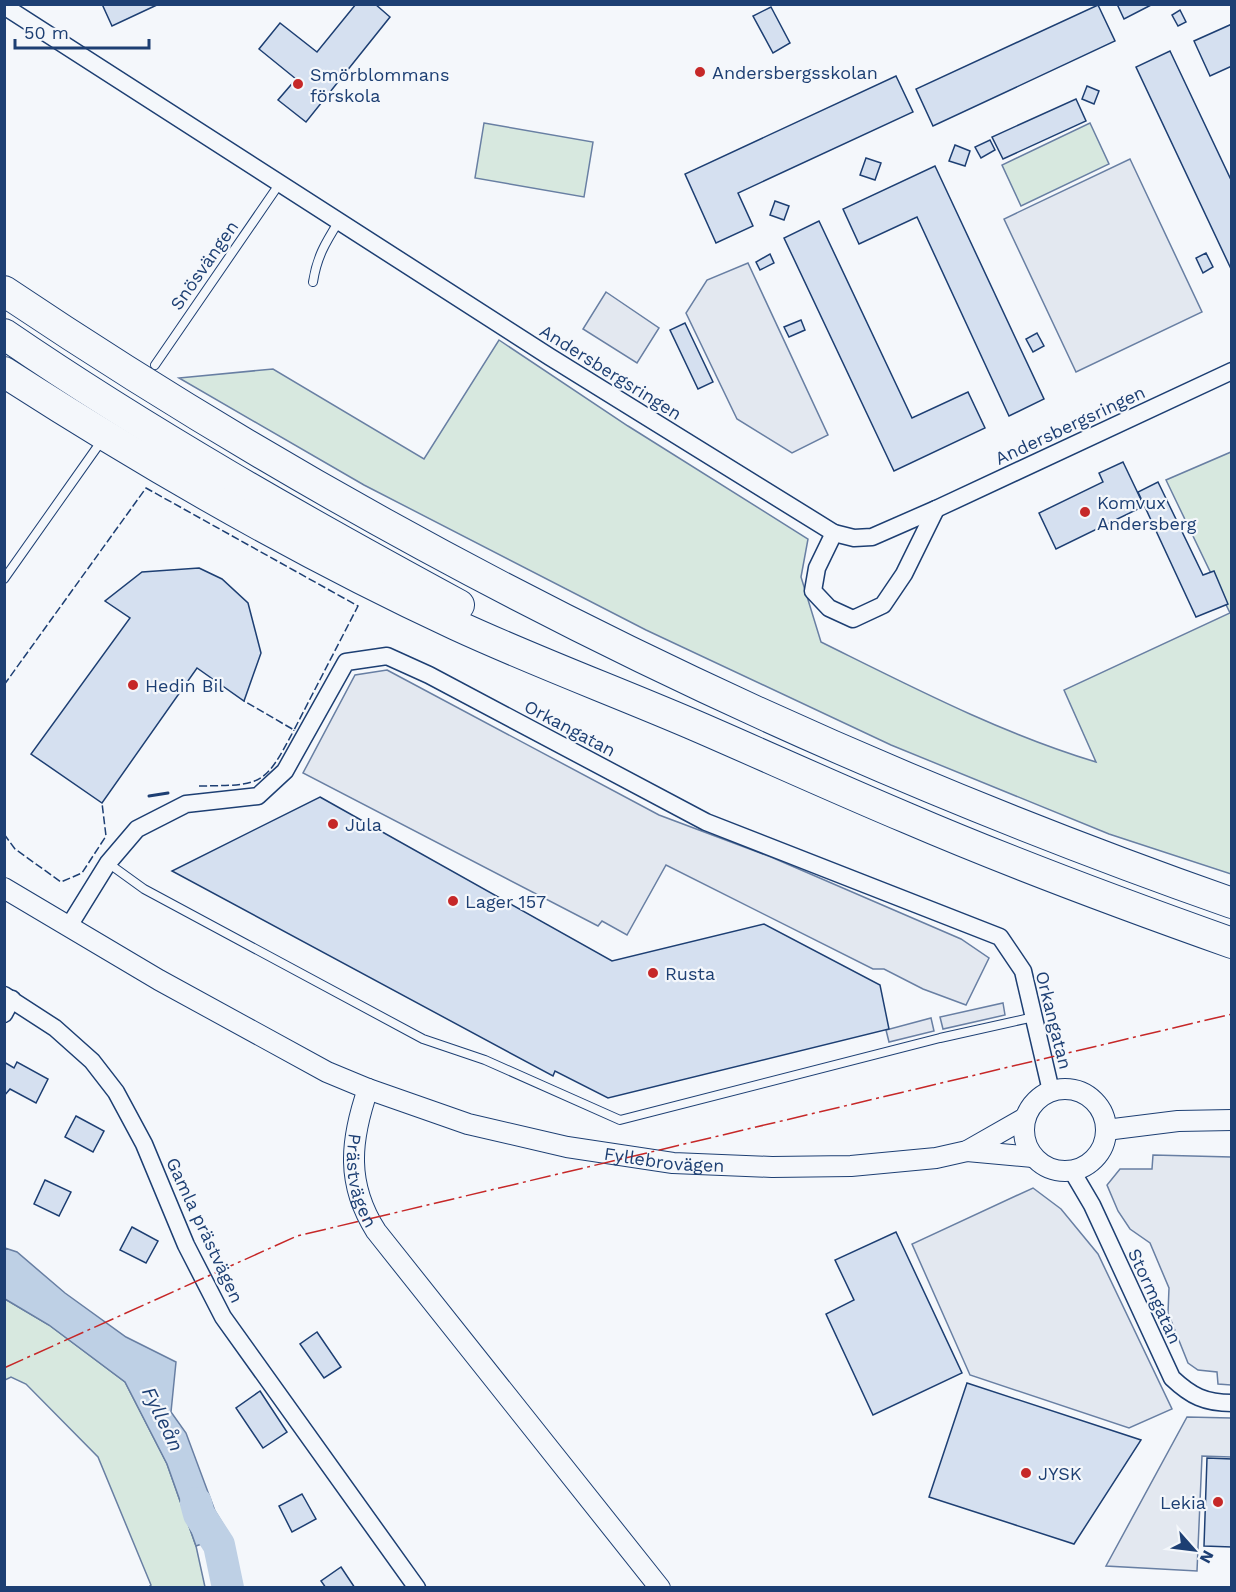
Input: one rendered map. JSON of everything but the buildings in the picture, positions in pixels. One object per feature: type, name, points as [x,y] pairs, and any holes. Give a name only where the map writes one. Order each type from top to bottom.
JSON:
[{"type":"highway","points":[[4,291],[169,398],[340,499],[538,606],[713,693],[925,787],[1124,865],[1232,903]]},
{"type":"highway","points":[[4,334],[73,381],[299,518],[524,640],[696,726]]},
{"type":"highway","points":[[4,372],[223,506],[337,567],[459,626],[910,819],[1113,901],[1232,943]]},
{"type":"street","name":"Andersbergsringen","points":[[4,6],[550,357],[834,533],[854,538],[872,537],[1232,371]]},
{"type":"street","points":[[834,533],[817,568],[813,591],[829,608],[853,620],[883,605],[904,574],[936,509]]},
{"type":"street","name":"Orkangatan","points":[[69,926],[108,863],[137,829],[186,804],[258,796],[285,771],[346,662],[387,656],[429,675],[706,822],[1000,938],[1023,971],[1051,1091]]},
{"type":"street","points":[[4,888],[170,986],[327,1072],[368,1089]]},
{"type":"street","points":[[4,1014],[8,997]]},
{"type":"street","name":"Gamla prästvägen","points":[[8,997],[56,1028],[92,1061],[116,1092],[144,1144],[186,1245],[223,1317],[417,1587]]},
{"type":"street","name":"Fyllebrovägen","points":[[368,1089],[468,1124],[567,1148],[673,1163],[772,1167],[851,1166],[936,1158],[967,1151],[1025,1118],[1035,1101],[1051,1091]]},
{"type":"street","name":"Prästvägen","points":[[368,1089],[356,1128],[353,1151],[354,1176],[365,1214],[376,1231],[660,1587]]},
{"type":"street","points":[[1051,1091],[1066,1089],[1088,1096],[1100,1107],[1106,1138],[1099,1153],[1087,1165],[1072,1171]]},
{"type":"street","points":[[1025,1118],[1024,1139],[1033,1157]]},
{"type":"street","points":[[1106,1130],[1178,1120],[1232,1120]]},
{"type":"street","name":"Fyllebrovägen","points":[[967,1151],[1033,1157],[1051,1169],[1072,1171]]},
{"type":"street","name":"Stormgatan","points":[[1072,1171],[1092,1204],[1172,1378],[1190,1395],[1217,1403],[1232,1403]]},
{"type":"lane","name":"Snösvängen","points":[[155,365],[280,183]]},
{"type":"lane","points":[[314,282],[316,262],[339,221]]},
{"type":"lane","points":[[4,579],[100,443]]},
{"type":"lane","points":[[108,863],[144,889],[423,1039],[485,1059],[620,1120],[940,1038],[1034,1017]]},
{"type":"shaded area","points":[[484,123],[593,142],[584,197],[475,178]]},
{"type":"shaded area","points":[[1090,123],[1109,164],[1021,206],[1002,165]]},
{"type":"shaded area","points":[[1130,159],[1202,312],[1076,372],[1004,219]]},
{"type":"shaded area","points":[[748,263],[828,435],[792,453],[737,419],[686,313],[707,280]]},
{"type":"shaded area","points":[[606,292],[659,328],[637,363],[583,329]]},
{"type":"shaded area","points":[[499,340],[628,426],[808,539],[801,577],[821,642],[990,723],[1096,762],[1064,690],[1230,613],[1166,480],[1231,452],[1231,874],[1109,834],[891,745],[646,630],[364,485],[179,378],[273,369],[424,459]]},
{"type":"shaded area","points":[[387,670],[659,815],[771,857],[961,939],[989,958],[966,1005],[923,989],[884,969],[873,969],[666,865],[627,935],[602,921],[598,926],[303,773],[355,675]]},
{"type":"shaded area","points":[[1003,1003],[1005,1015],[943,1029],[940,1017]]},
{"type":"shaded area","points":[[931,1018],[934,1031],[889,1042],[886,1030]]},
{"type":"shaded area","points":[[1153,1155],[1231,1157],[1231,1385],[1218,1384],[1217,1372],[1198,1370],[1188,1363],[1168,1313],[1169,1288],[1150,1243],[1130,1229],[1118,1211],[1107,1185],[1120,1169],[1152,1169]]},
{"type":"shaded area","points":[[1033,1188],[1061,1209],[1098,1254],[1172,1409],[1129,1428],[970,1375],[912,1244]]},
{"type":"shaded area","points":[[5,1299],[49,1325],[125,1382],[167,1464],[196,1546],[205,1587],[149,1587],[151,1585],[98,1457],[26,1384],[11,1377],[5,1380]]},
{"type":"shaded area","points":[[1187,1417],[1231,1418],[1231,1457],[1202,1456],[1197,1571],[1106,1566]]},
{"type":"water","points":[[5,1248],[17,1252],[65,1293],[126,1337],[176,1362],[171,1412],[186,1433],[215,1511],[229,1534],[196,1546],[167,1464],[125,1382],[49,1325],[5,1299]]},
{"type":"waterway","name":"Fylleån","points":[[196,1503],[199,1514],[219,1545],[228,1588]]},
{"type":"fence","points":[[4,685],[146,488],[358,606],[294,730],[244,701]]},
{"type":"fence","points":[[199,786],[236,785],[259,779],[275,763],[294,730]]},
{"type":"fence","points":[[4,834],[15,849],[61,882],[82,873],[106,836],[102,803]]},
{"type":"wall","points":[[149,796],[168,793]]},
{"type":"power","points":[[4,1368],[297,1236],[1232,1014]]},
{"type":"place","name":"Andersbergsskolan","points":[[700,72]]},
{"type":"place","name":"Smörblommans förskola","points":[[298,84]]},
{"type":"place","name":"Komvux Andersberg","points":[[1085,512]]},
{"type":"place","name":"Hedin Bil","points":[[133,685]]},
{"type":"place","name":"Jula","points":[[333,824]]},
{"type":"place","name":"Lager 157","points":[[453,901]]},
{"type":"place","name":"Rusta","points":[[653,973]]},
{"type":"place","name":"JYSK","points":[[1026,1473]]},
{"type":"place","name":"Lekia","points":[[1218,1502]]}]
